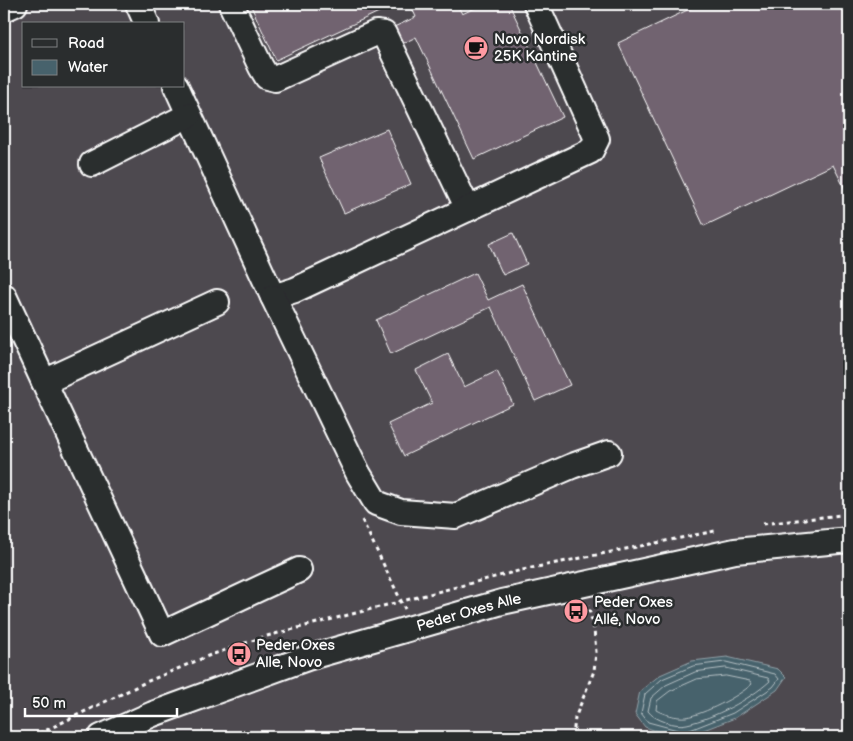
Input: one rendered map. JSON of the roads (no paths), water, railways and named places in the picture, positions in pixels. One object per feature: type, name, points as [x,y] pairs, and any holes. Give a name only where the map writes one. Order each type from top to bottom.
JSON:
[{"type":"street","points":[[4,9],[15,4]]},
{"type":"street","points":[[138,4],[146,22]]},
{"type":"street","points":[[231,4],[261,67],[267,76],[275,80],[376,33],[384,34],[468,209]]},
{"type":"street","points":[[273,297],[295,290],[591,150],[597,140],[536,4]]},
{"type":"street","points":[[177,88],[273,297],[358,473],[376,503],[401,512],[456,516],[609,452]]},
{"type":"street","points":[[92,164],[189,115]]},
{"type":"street","points":[[4,296],[162,634],[299,570]]},
{"type":"street","points":[[44,382],[217,302]]},
{"type":"street","name":"Peder Oxes Alle","points":[[101,737],[153,714],[307,658],[493,604],[735,551],[849,540]]},
{"type":"water","points":[[727,657],[778,669],[786,677],[777,690],[735,718],[688,736],[665,734],[645,727],[635,714],[640,691],[660,675],[692,661]]},
{"type":"place","name":"Novo Nordisk 25K Kantine","points":[[476,48]]},
{"type":"place","name":"Peder Oxes Allé, Novo","points":[[576,611]]},
{"type":"place","name":"Peder Oxes Alle, Novo","points":[[239,654]]}]
